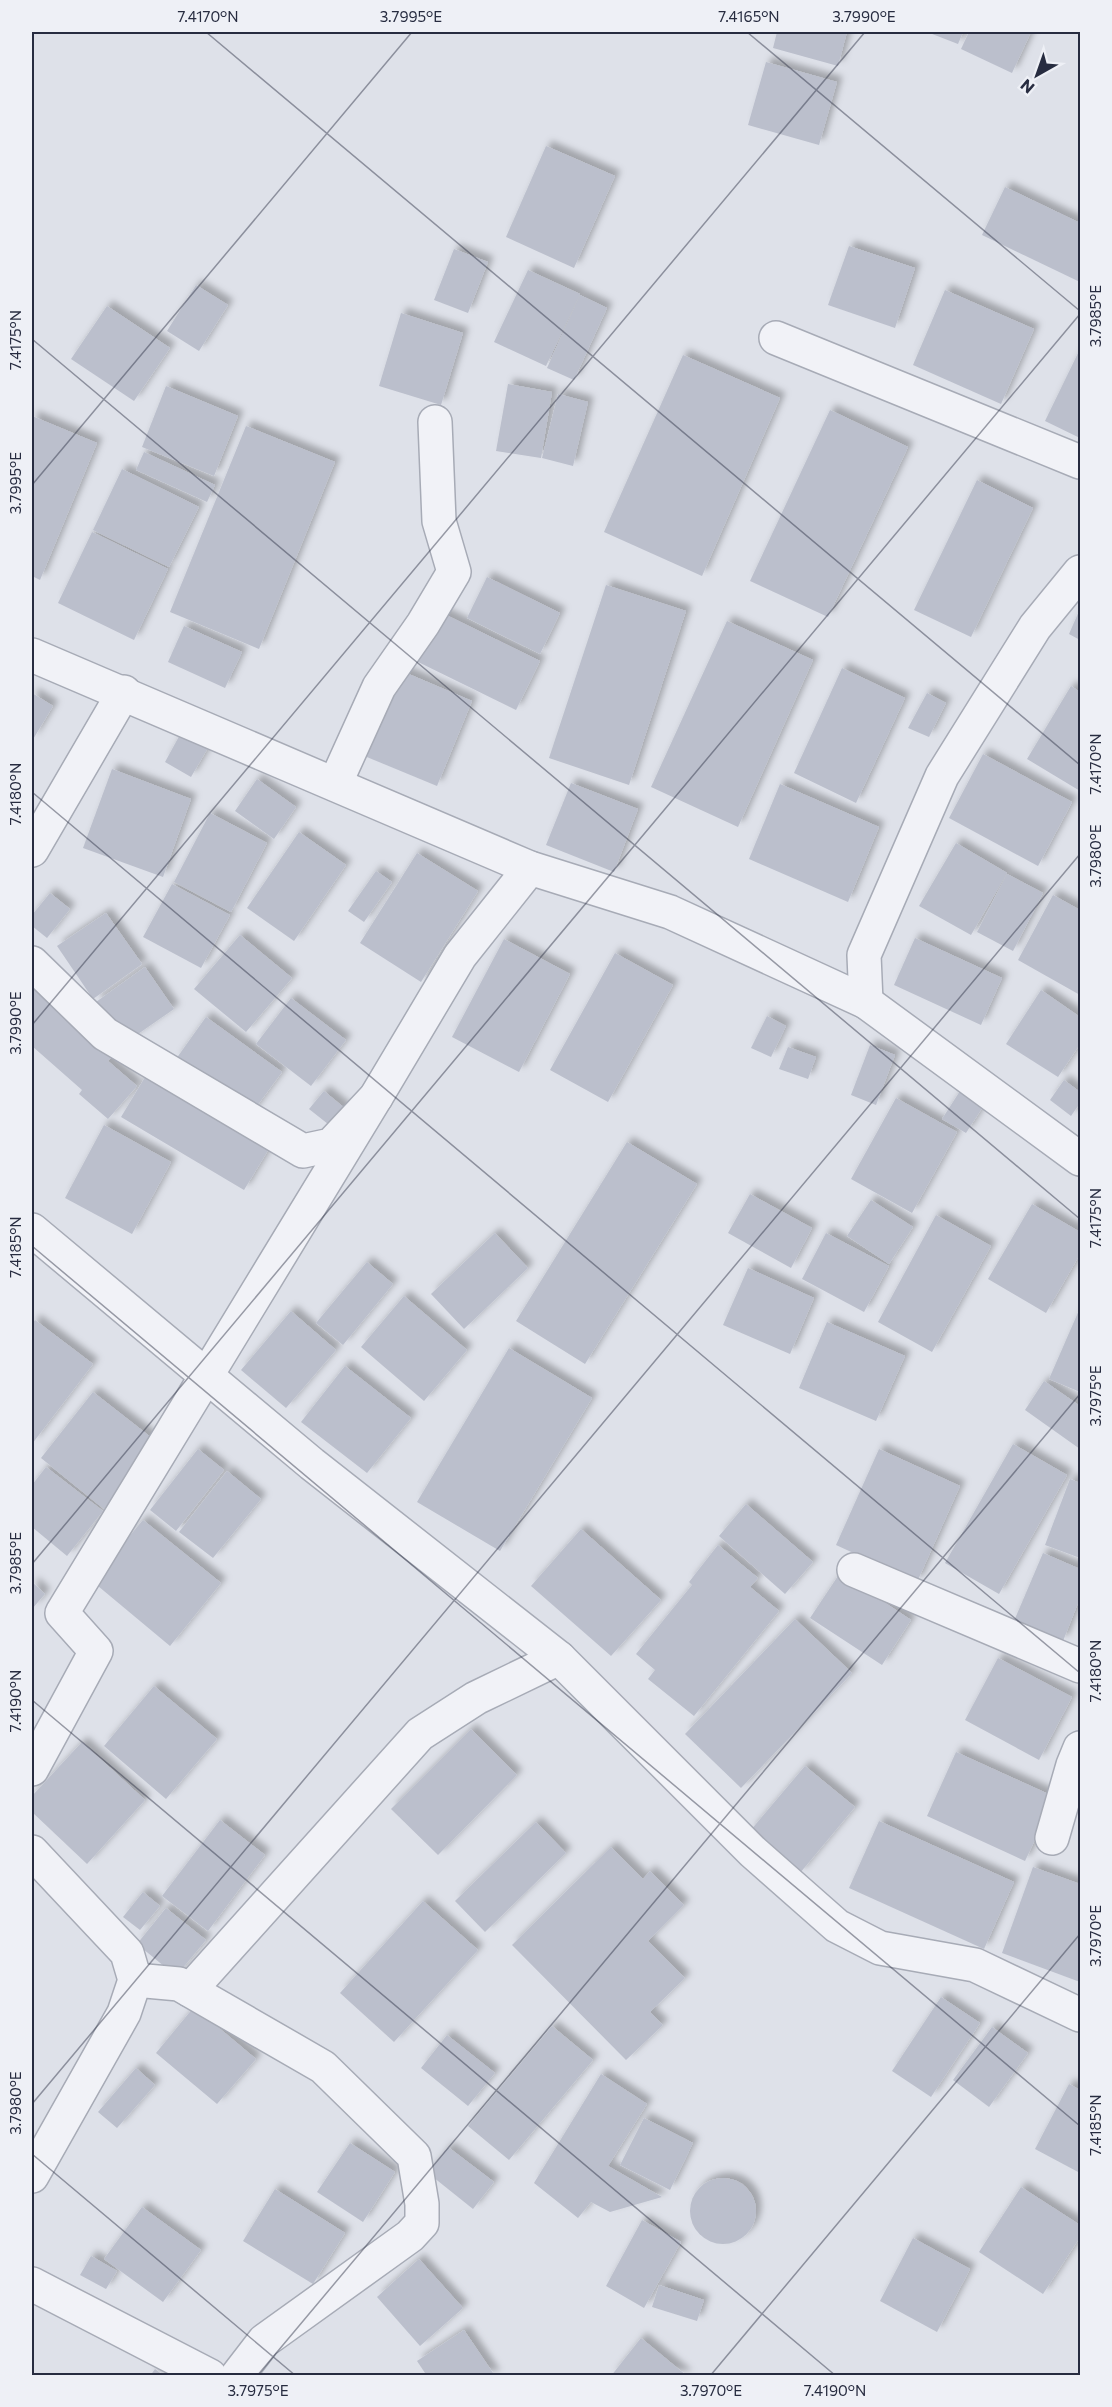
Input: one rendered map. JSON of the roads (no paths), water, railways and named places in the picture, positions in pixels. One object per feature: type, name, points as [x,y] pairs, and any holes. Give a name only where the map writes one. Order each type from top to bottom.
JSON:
[{"type":"street","points":[[776,338],[1080,462]]},
{"type":"street","points":[[334,784],[379,687],[423,624],[454,572],[440,521],[435,422]]},
{"type":"street","points":[[866,1002],[864,955],[942,776],[1035,627],[1080,572]]},
{"type":"street","points":[[32,655],[530,868],[670,912],[866,1002],[1080,1159]]},
{"type":"street","points":[[32,850],[124,693]]},
{"type":"street","points":[[32,1769],[96,1651],[62,1613],[460,956],[530,868]]},
{"type":"street","points":[[32,963],[105,1034],[303,1151],[331,1145],[376,1097]]},
{"type":"street","points":[[32,1230],[312,1464],[559,1658],[753,1852],[837,1926],[879,1948],[975,1965],[1080,2015]]},
{"type":"street","points":[[854,1570],[1080,1666]]},
{"type":"street","points":[[190,1990],[420,1734],[476,1698],[559,1658]]},
{"type":"street","points":[[1052,1838],[1080,1748]]},
{"type":"street","points":[[32,1852],[127,1953],[135,1980],[124,2013],[32,2176]]},
{"type":"street","points":[[135,1980],[179,1984],[323,2067],[414,2156],[422,2204],[422,2223],[410,2236],[264,2342],[237,2376]]},
{"type":"street","points":[[32,2284],[210,2376]]}]
